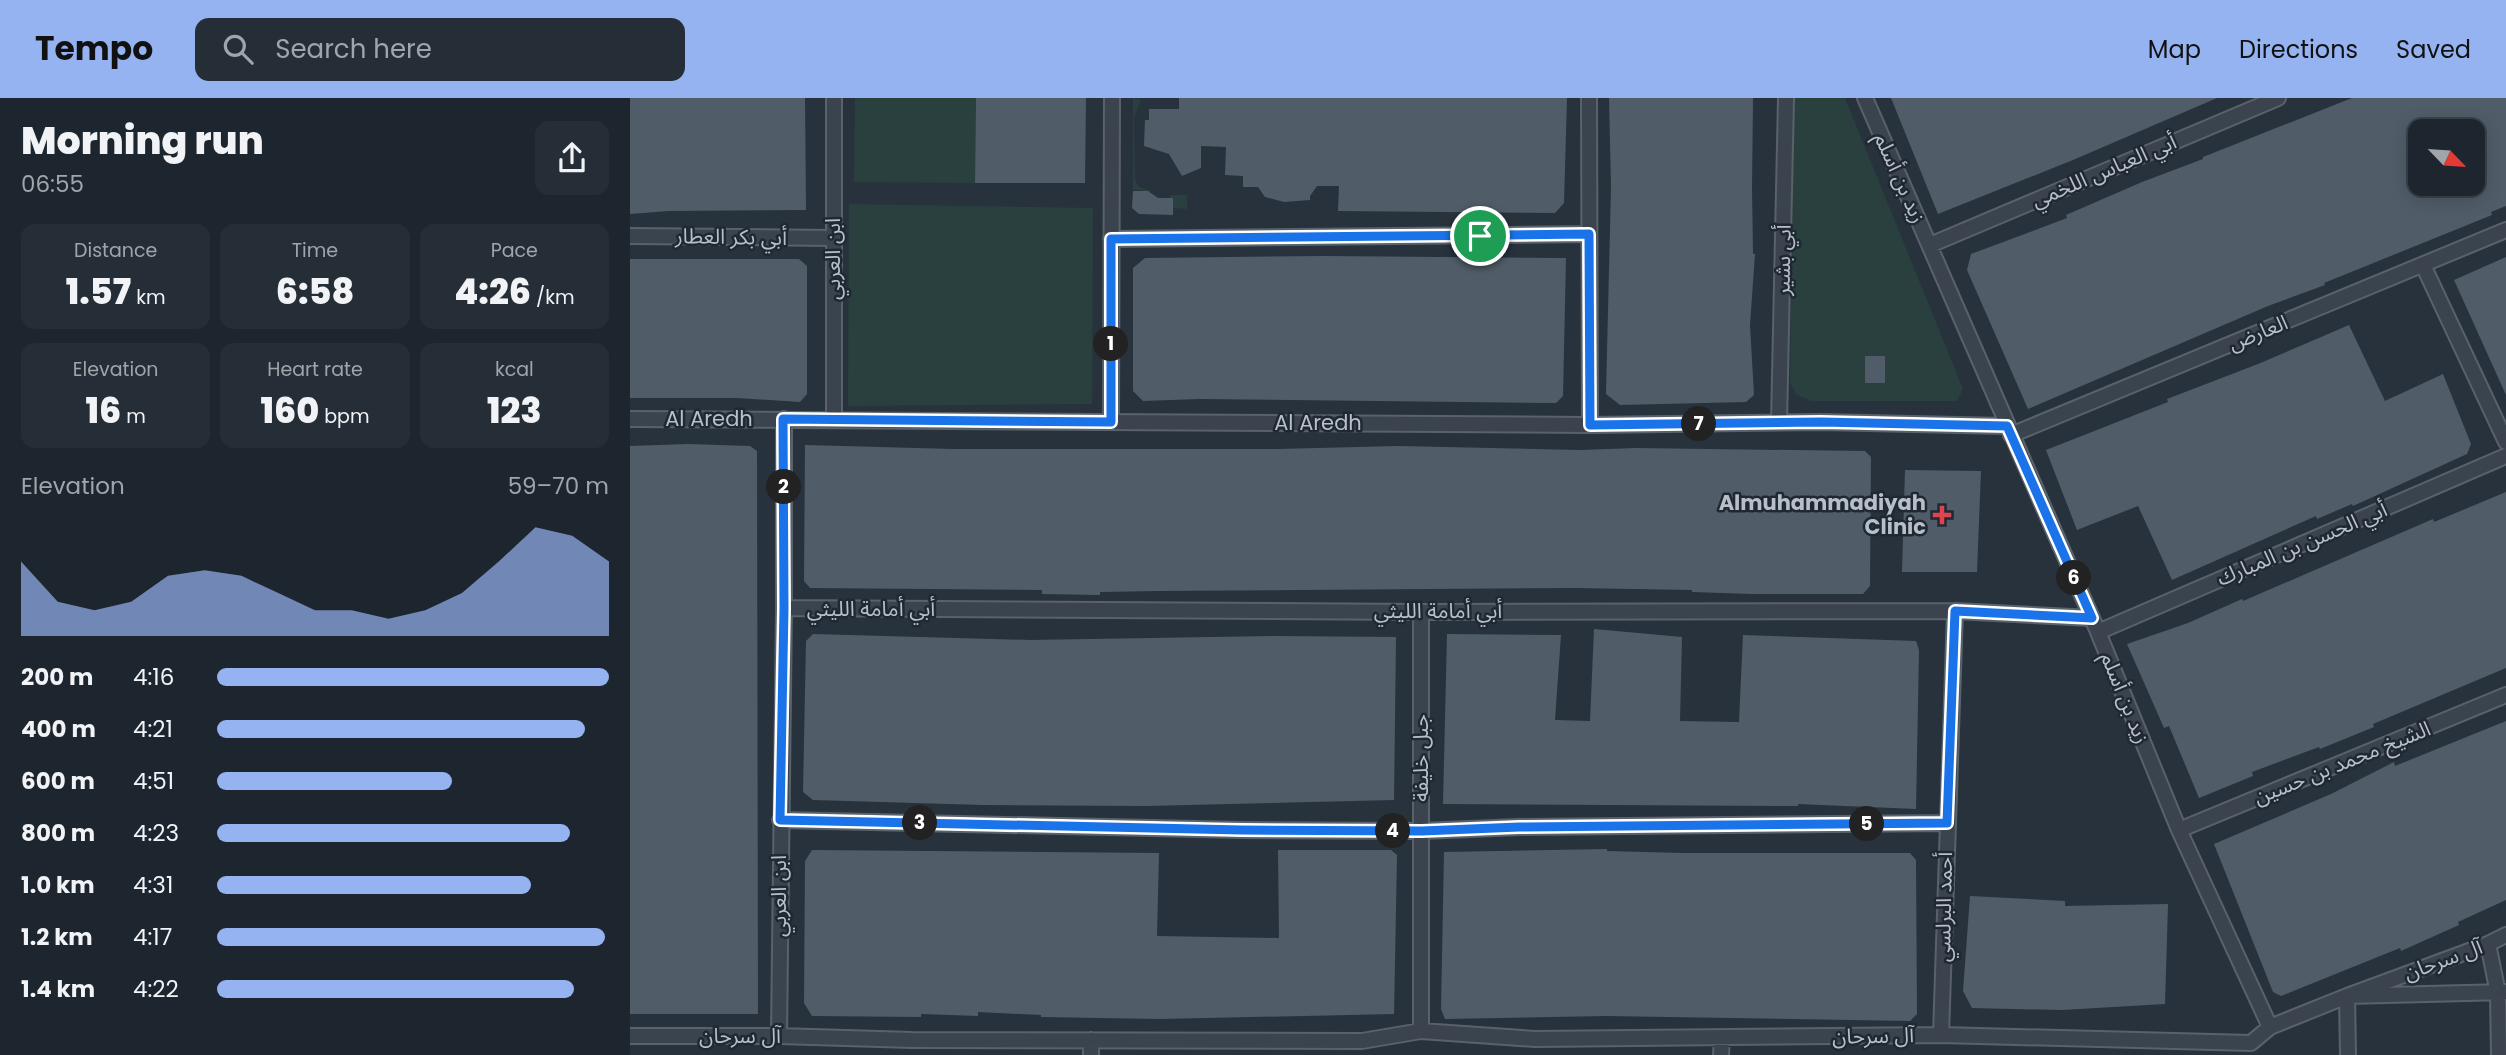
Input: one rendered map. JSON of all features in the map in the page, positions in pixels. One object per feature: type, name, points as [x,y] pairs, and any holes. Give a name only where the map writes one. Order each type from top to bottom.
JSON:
[{"type":"street","name":"ابن العربي","points":[[834,98],[834,420]]},
{"type":"street","points":[[1111,422],[1112,98]]},
{"type":"street","points":[[1589,98],[1590,425]]},
{"type":"street","name":"أبي بشير","points":[[1779,422],[1786,98]]},
{"type":"street","name":"زيد بن أسلم","points":[[1865,98],[2092,618],[2179,830],[2270,1027]]},
{"type":"street","name":"أبي العباس اللخمي","points":[[1930,245],[2278,98]]},
{"type":"street","name":"العارض","points":[[2009,430],[2506,230]]},
{"type":"street","points":[[1111,239],[1589,234]]},
{"type":"street","name":"أبي بكر العطار","points":[[630,236],[833,239]]},
{"type":"street","points":[[2423,265],[2506,442]]},
{"type":"street","name":"Al Aredh","points":[[630,419],[1590,425],[1779,422],[2009,430]]},
{"type":"street","name":"ابن العربي","points":[[779,1036],[784,608],[783,419]]},
{"type":"street","name":"أبي الحسن بن المبارك","points":[[2098,632],[2506,456]]},
{"type":"street","name":"أبي أمامة الليثي","points":[[784,608],[1422,612],[1955,611],[2092,618]]},
{"type":"street","name":"أحمد البرلسي","points":[[1941,1035],[1955,611]]},
{"type":"street","name":"جبل خليفة","points":[[1421,1031],[1422,612]]},
{"type":"street","name":"الشيخ محمد بن حسين","points":[[2179,830],[2506,695]]},
{"type":"street","points":[[780,820],[1422,831],[1519,827],[1947,823]]},
{"type":"street","name":"آل سرحان","points":[[630,1036],[779,1036],[912,1048],[1362,1048],[1421,1031],[1535,1039],[1941,1035],[2251,1049],[2270,1027],[2506,935]]},
{"type":"street","points":[[2488,944],[2502,992],[2499,1055]]},
{"type":"street","points":[[2348,1055],[2347,996],[2502,992]]},
{"type":"street","points":[[1721,1038],[1721,1055]]},
{"type":"street","points":[[1535,1039],[1535,1055]]},
{"type":"street","points":[[2040,1039],[2040,1055]]},
{"type":"green space","points":[[855,98],[976,98],[975,183],[854,182]]},
{"type":"green space","points":[[1133,98],[1141,100],[1134,117],[1135,180],[1139,187],[1151,191],[1149,193],[1133,190]]},
{"type":"green space","points":[[1794,98],[1845,98],[1963,389],[1957,401],[1811,401],[1797,395],[1790,383]]},
{"type":"green space","points":[[1170,195],[1187,195],[1187,209],[1173,208],[1173,198],[1170,198]]},
{"type":"green space","points":[[849,204],[1093,208],[1092,404],[848,406]]},
{"type":"building","points":[[630,98],[805,98],[806,210],[669,211],[630,214]]},
{"type":"building","points":[[976,98],[1086,98],[1085,183],[975,183]]},
{"type":"building","points":[[1179,98],[1567,98],[1564,203],[1555,213],[1338,211],[1339,186],[1317,186],[1310,200],[1284,202],[1265,197],[1258,187],[1243,187],[1243,176],[1225,175],[1226,147],[1201,146],[1201,168],[1182,176],[1169,154],[1144,146],[1145,120],[1149,120],[1149,109],[1179,109]]},
{"type":"building","points":[[1609,98],[1753,98],[1752,187],[1755,254],[1750,325],[1754,395],[1746,402],[1620,405],[1606,394],[1611,187]]},
{"type":"building","points":[[1891,98],[2217,98],[1938,214]]},
{"type":"building","points":[[2352,98],[2506,98],[2506,206],[2491,212],[2492,215],[2268,306],[2028,409],[1967,270],[1971,254],[2067,218],[2066,215],[2142,182]]},
{"type":"building","points":[[1133,191],[1148,191],[1158,198],[1173,198],[1173,215],[1139,214],[1132,208]]},
{"type":"building","points":[[2506,257],[2506,395],[2454,280]]},
{"type":"building","points":[[1145,258],[1566,258],[1563,396],[1556,403],[1199,399],[1143,401],[1133,391],[1133,268]]},
{"type":"building","points":[[630,259],[799,259],[807,266],[807,394],[800,402],[737,398],[630,398]]},
{"type":"building","points":[[2349,325],[2385,401],[2443,374],[2471,444],[2467,454],[2353,506],[2352,504],[2317,519],[2316,516],[2172,580],[2138,506],[2077,530],[2046,450],[2168,402],[2167,399]]},
{"type":"building","points":[[1865,356],[1885,356],[1885,383],[1865,383]]},
{"type":"building","points":[[805,445],[953,449],[1278,449],[1398,446],[1865,451],[1871,457],[1870,586],[1863,594],[1752,594],[1576,588],[1158,591],[1100,592],[1100,595],[1042,594],[1042,590],[810,588],[804,581]]},
{"type":"building","points":[[630,446],[750,446],[757,451],[758,1014],[630,1014]]},
{"type":"building","name":"Almuhammadiyah Clinic","points":[[1905,470],[1981,471],[1977,572],[1902,572]]},
{"type":"building","points":[[2506,492],[2506,668],[2373,724],[2374,727],[2252,772],[2253,776],[2199,798],[2169,726],[2164,728],[2127,644],[2188,623],[2242,599],[2243,601],[2433,519],[2434,522]]},
{"type":"building","points":[[1594,629],[1682,637],[1680,721],[1739,722],[1743,635],[1916,641],[1919,650],[1916,809],[1798,804],[1443,804],[1447,634],[1561,635],[1555,720],[1590,721]]},
{"type":"building","points":[[813,634],[1030,640],[1396,637],[1394,800],[1146,806],[813,800],[803,792],[806,641]]},
{"type":"building","points":[[2506,721],[2506,900],[2401,951],[2400,948],[2281,996],[2273,992],[2214,844],[2331,794],[2394,762],[2395,766]]},
{"type":"building","points":[[1607,849],[1683,853],[1910,853],[1916,860],[1917,1014],[1910,1021],[1607,1016],[1445,1019],[1441,1009],[1444,852]]},
{"type":"building","points":[[812,850],[1159,853],[1157,936],[1279,938],[1278,850],[1391,850],[1397,855],[1394,1014],[1160,1019],[1041,1017],[978,1012],[978,1016],[812,1016],[804,1003],[805,861]]},
{"type":"building","points":[[1970,896],[2065,901],[2065,906],[2168,904],[2165,1004],[2062,1010],[1972,1008],[1963,991]]},
{"type":"place","name":"Almuhammadiyah Clinic","points":[[1942,515]]},
{"type":"route","points":[[1589,234],[1590,425],[1821,422],[2007,426],[2092,618],[1955,611],[1947,823],[1519,827],[1422,831],[780,820],[784,608],[783,419],[1111,422],[1111,239],[1480,236],[1589,234]]}]
